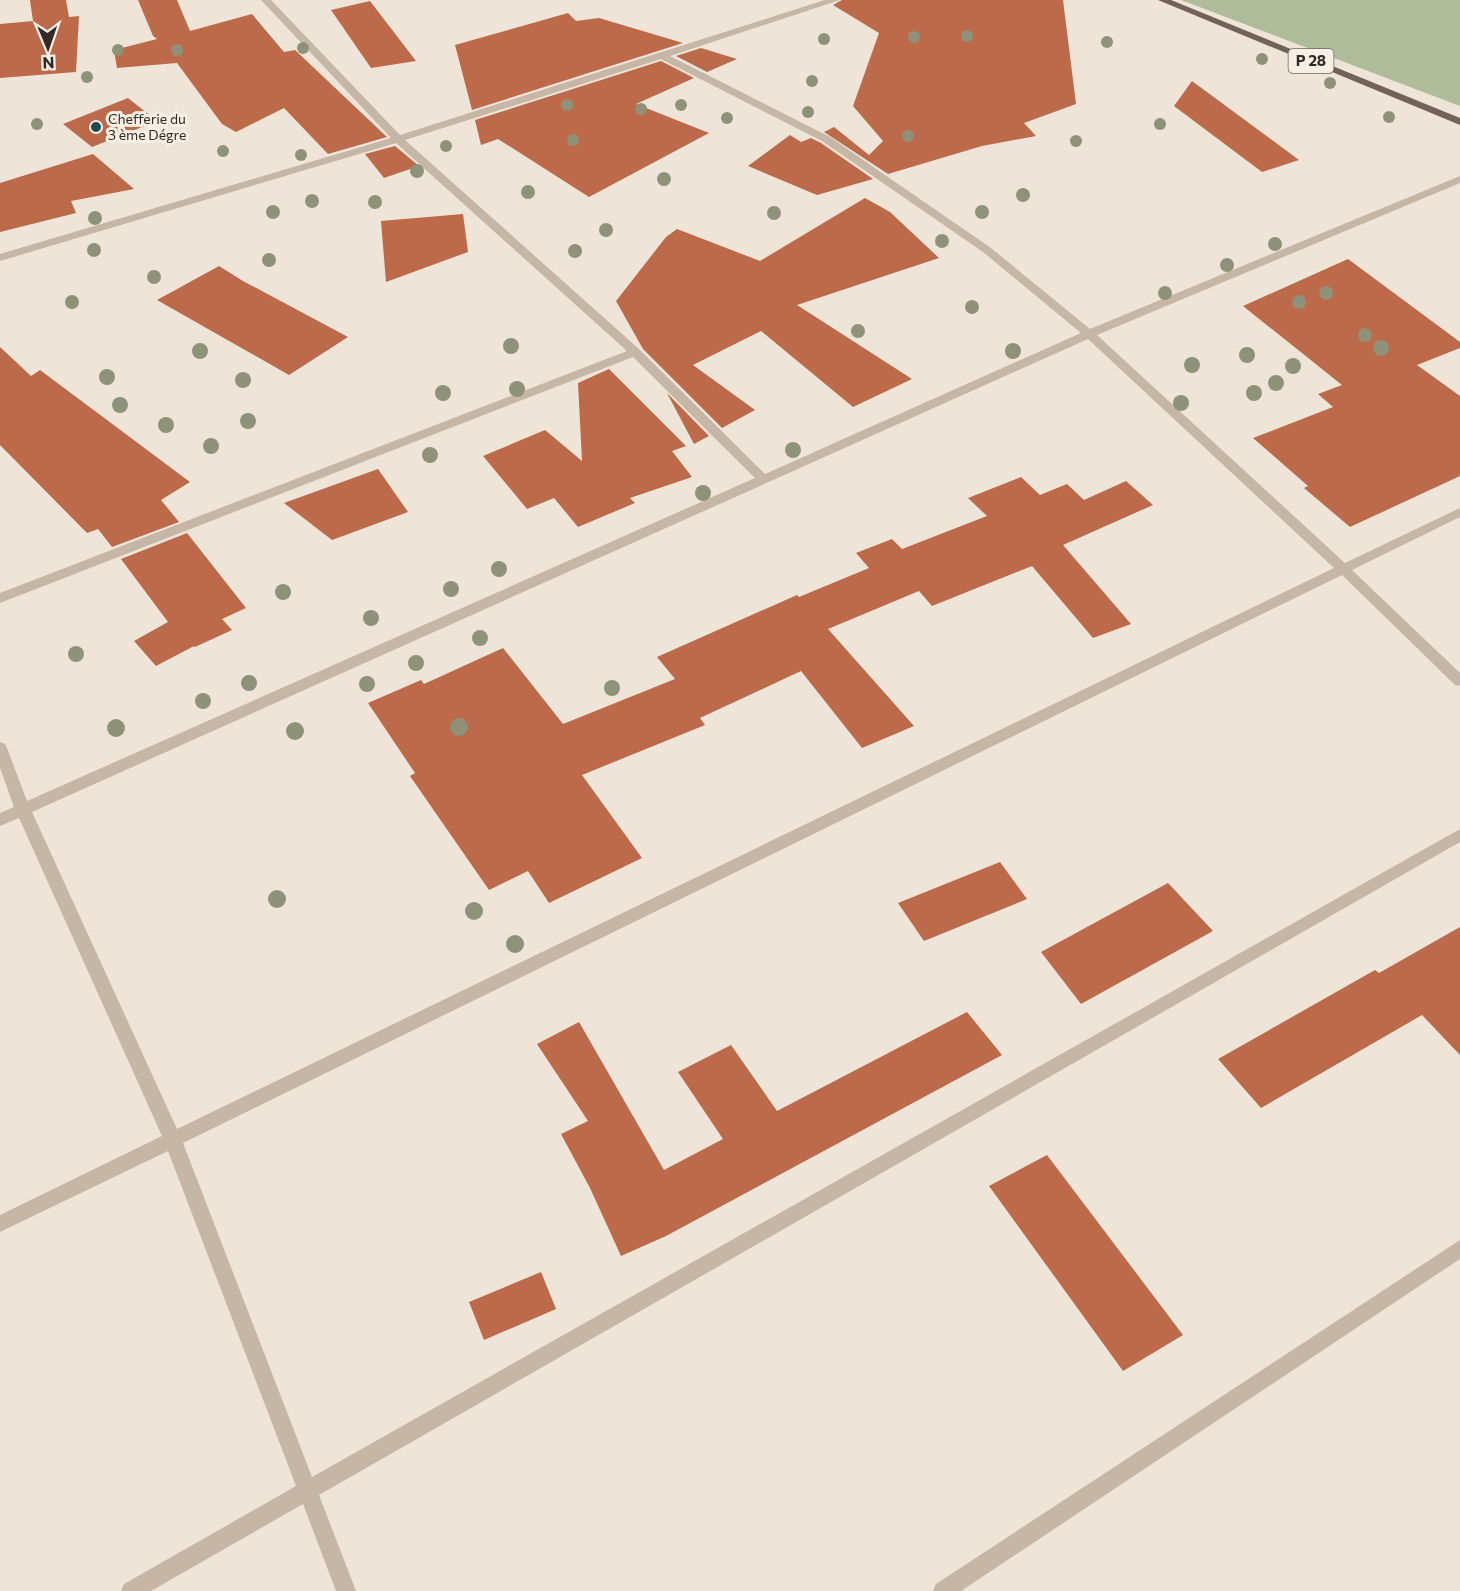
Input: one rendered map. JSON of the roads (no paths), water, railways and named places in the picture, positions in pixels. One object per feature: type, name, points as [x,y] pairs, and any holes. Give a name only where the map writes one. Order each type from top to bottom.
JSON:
[{"type":"main road","name":"P 28","points":[[1163,0],[1460,122]]},
{"type":"street","points":[[266,0],[398,139],[635,352],[764,480]]},
{"type":"street","points":[[0,258],[398,139],[835,0]]},
{"type":"street","points":[[661,55],[826,139],[987,250],[1089,334],[1342,568],[1460,681]]},
{"type":"street","points":[[0,820],[1089,334],[1460,179]]},
{"type":"street","points":[[0,598],[635,352]]},
{"type":"street","points":[[0,1224],[172,1138],[1460,512]]},
{"type":"street","points":[[0,748],[23,810],[172,1138],[346,1591]]},
{"type":"street","points":[[130,1591],[1460,835]]},
{"type":"street","points":[[942,1591],[1460,1249]]},
{"type":"place","name":"Chefferie du 3 ème Dégre","points":[[96,127]]}]
